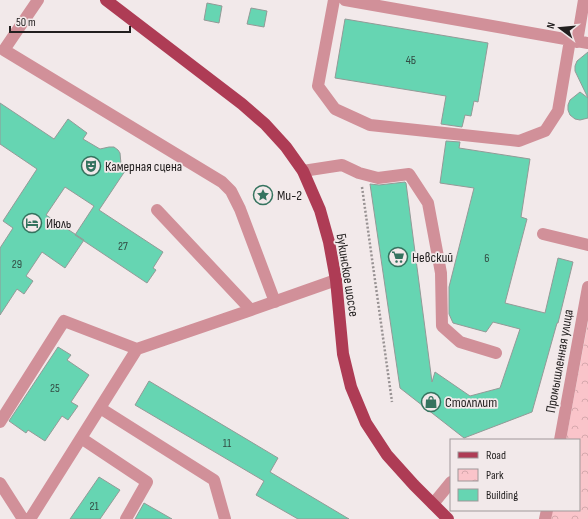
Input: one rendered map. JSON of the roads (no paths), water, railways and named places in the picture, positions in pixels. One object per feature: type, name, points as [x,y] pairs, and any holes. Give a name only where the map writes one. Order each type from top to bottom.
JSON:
[{"type":"main road","name":"Букинское шоссе","points":[[106,0],[266,124],[286,147],[303,171],[320,210],[329,242],[336,280],[343,354],[351,387],[366,423],[387,455],[448,519]]},
{"type":"street","points":[[38,0],[4,50],[222,182],[231,191],[240,209],[276,302]]},
{"type":"street","points":[[334,0],[318,86],[335,109],[370,125],[519,141],[545,131],[558,110],[578,42],[584,0]]},
{"type":"street","points":[[346,0],[578,42]]},
{"type":"street","points":[[303,171],[342,165],[360,173],[378,178],[408,174],[428,203],[440,274],[442,326],[460,342],[496,352]]},
{"type":"street","points":[[157,210],[251,310]]},
{"type":"street","points":[[543,234],[588,245]]},
{"type":"street","points":[[30,519],[137,349],[336,280]]},
{"type":"street","name":"Промышленная улица","points":[[560,439],[588,287]]},
{"type":"street","points":[[0,422],[64,322],[137,349]]},
{"type":"street","points":[[100,408],[214,480],[225,519]]},
{"type":"street","points":[[81,438],[147,482],[126,519]]},
{"type":"street","points":[[0,483],[23,519]]},
{"type":"street","points":[[433,504],[450,483]]},
{"type":"place","name":"Камерная сцена","points":[[91,166]]},
{"type":"place","name":"Ми-2","points":[[263,195]]},
{"type":"place","name":"Июль","points":[[32,223]]},
{"type":"place","name":"Невский","points":[[398,257]]},
{"type":"place","name":"Столплит","points":[[431,402]]}]
